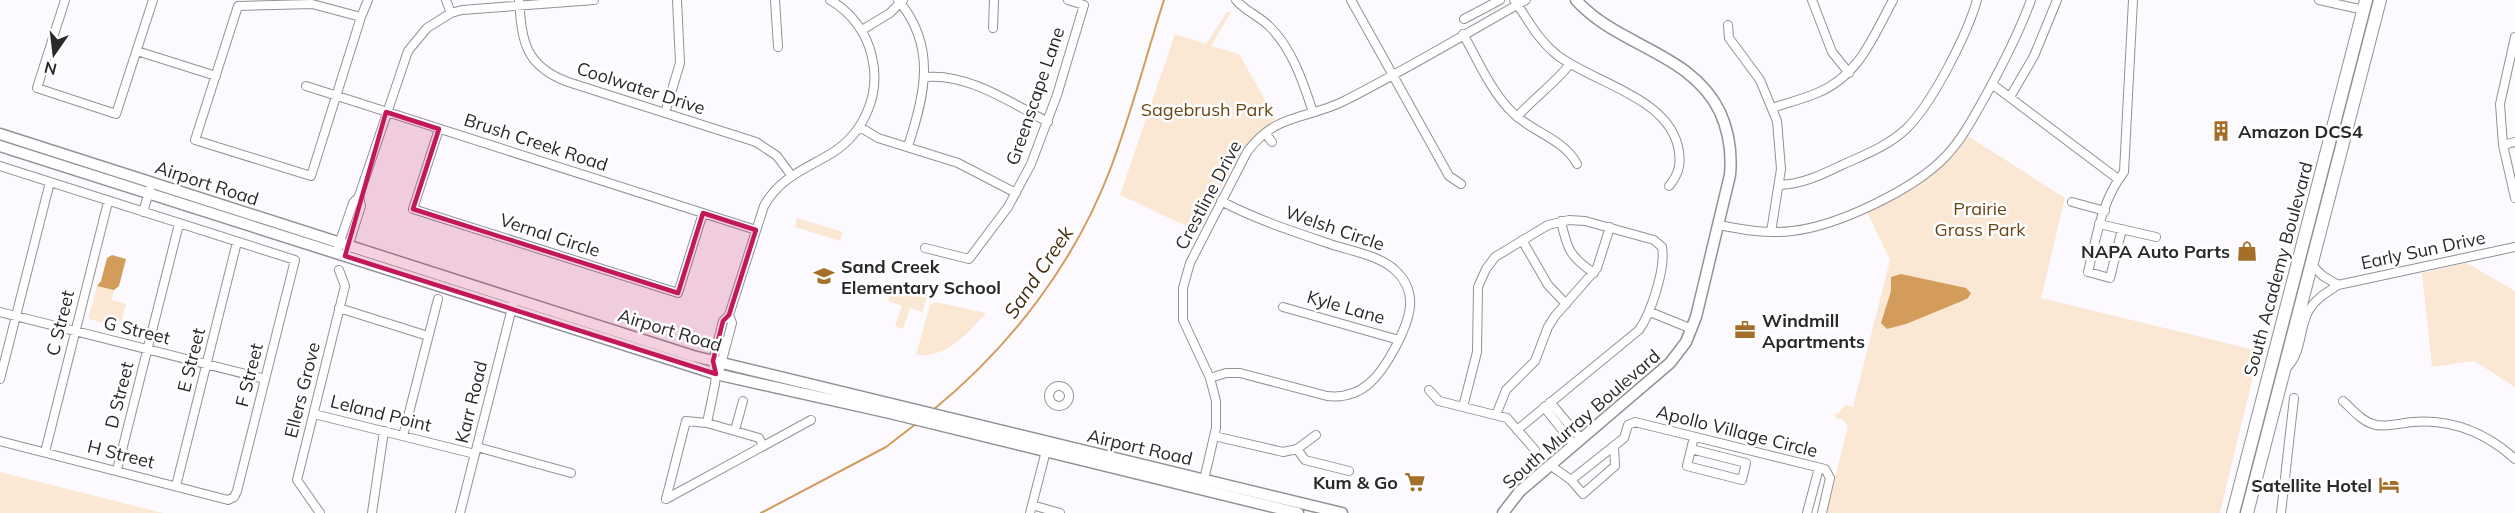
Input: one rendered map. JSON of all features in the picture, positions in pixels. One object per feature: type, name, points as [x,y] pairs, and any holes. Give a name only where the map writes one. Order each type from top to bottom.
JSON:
[{"type":"highway","name":"South Academy Boulevard","points":[[2247,513],[2380,0]]},
{"type":"highway","name":"South Academy Boulevard","points":[[2233,513],[2365,5]]},
{"type":"main road","name":"South Murray Boulevard","points":[[1503,513],[1520,491],[1670,363],[1682,349],[1692,329],[1719,225],[1731,165],[1729,139],[1716,105],[1690,73],[1600,22],[1576,0]]},
{"type":"main road","name":"Airport Road","points":[[0,134],[150,188]]},
{"type":"main road","name":"Airport Road","points":[[0,146],[150,188],[343,249],[513,304],[716,374],[891,409]]},
{"type":"main road","name":"Airport Road","points":[[513,304],[891,409],[1203,485],[1310,509],[1342,513]]},
{"type":"main road","name":"Airport Road","points":[[1203,485],[1298,513]]},
{"type":"street","points":[[65,0],[37,88],[116,114],[153,0]]},
{"type":"street","points":[[361,17],[312,4],[238,6],[195,140],[311,176],[368,0]]},
{"type":"street","points":[[446,0],[451,13]]},
{"type":"street","points":[[343,249],[361,206],[359,196],[408,51],[427,28],[451,13],[480,7],[519,2],[594,0]]},
{"type":"street","points":[[665,113],[680,63],[678,0]]},
{"type":"street","points":[[775,0],[778,47]]},
{"type":"street","points":[[707,423],[718,362],[732,323],[729,315],[769,197],[791,175],[836,150],[860,127],[871,102],[875,79],[871,51],[862,30],[848,14],[830,0]]},
{"type":"street","points":[[993,28],[994,0]]},
{"type":"street","name":"Greenscape Lane","points":[[925,248],[969,259],[1000,220],[1016,193],[1048,122],[1084,5],[1068,0]]},
{"type":"street","points":[[1236,0],[1263,21],[1279,38],[1301,76],[1313,112]]},
{"type":"street","points":[[1351,0],[1449,176],[1461,184]]},
{"type":"street","points":[[1500,0],[1463,17],[1467,32],[1500,98],[1517,117],[1571,152],[1577,164]]},
{"type":"street","points":[[1812,0],[1832,52],[1849,73]]},
{"type":"street","points":[[1772,108],[1817,94],[1833,86],[1849,73],[1865,53],[1893,0]]},
{"type":"street","points":[[1780,184],[1800,183],[1816,177],[1876,150],[1907,129],[1932,94],[1968,26],[1977,0]]},
{"type":"street","points":[[1719,225],[1771,232],[1800,230],[1828,222],[1897,192],[1918,180],[1940,162],[1958,142],[2015,40],[2030,0]]},
{"type":"street","points":[[2010,97],[2034,56],[2056,0]]},
{"type":"street","points":[[2122,229],[2110,278],[2088,273],[2099,224],[2118,179],[2124,172],[2133,0]]},
{"type":"street","points":[[2319,0],[2365,5]]},
{"type":"street","points":[[862,30],[890,13],[901,1],[918,34],[926,77],[922,103],[908,146]]},
{"type":"street","name":"Coolwater Drive","points":[[519,2],[521,34],[527,58],[546,71],[561,79],[763,145],[777,156],[791,175]]},
{"type":"street","points":[[1519,2],[1540,39],[1570,64],[1649,106],[1664,118],[1674,135],[1679,155],[1678,176],[1669,186]]},
{"type":"street","name":"Crestline Drive","points":[[1203,485],[1217,411],[1210,378],[1183,320],[1184,278],[1247,152],[1265,133],[1286,120],[1342,102],[1519,2]]},
{"type":"street","points":[[1728,24],[1729,38],[1756,74],[1772,108],[1779,133],[1780,184],[1771,232]]},
{"type":"street","points":[[2515,37],[2501,92],[2500,119],[2503,145],[2515,198]]},
{"type":"street","points":[[136,51],[216,76]]},
{"type":"street","points":[[1517,117],[1536,97],[1555,82],[1570,64]]},
{"type":"street","points":[[926,77],[952,79],[977,87],[1048,122]]},
{"type":"street","points":[[1992,84],[2113,172],[2118,179]]},
{"type":"street","name":"Brush Creek Road","points":[[306,87],[756,230]]},
{"type":"street","points":[[860,127],[878,138],[957,163],[1016,193]]},
{"type":"street","name":"Vernal Circle","points":[[439,129],[413,209],[678,293],[703,213]]},
{"type":"street","points":[[1265,133],[1272,142]]},
{"type":"street","points":[[2503,145],[2515,142]]},
{"type":"street","points":[[0,166],[237,242]]},
{"type":"street","points":[[0,379],[50,182]]},
{"type":"street","points":[[143,212],[150,188]]},
{"type":"street","name":"Welsh Circle","points":[[1210,378],[1220,374],[1240,373],[1327,396],[1341,396],[1362,389],[1376,380],[1399,340],[1410,316],[1411,302],[1407,286],[1392,267],[1379,260],[1258,220],[1221,201]]},
{"type":"street","name":"C Street","points":[[45,452],[108,202]]},
{"type":"street","points":[[2072,202],[2105,211]]},
{"type":"street","points":[[1463,407],[1477,352],[1480,283],[1492,260],[1548,225],[1561,221],[1576,220],[1650,237],[1662,247],[1662,262],[1650,312],[1644,322],[1630,339],[1604,357],[1517,430]]},
{"type":"street","points":[[1561,221],[1570,253],[1578,263],[1594,273]]},
{"type":"street","name":"D Street","points":[[117,470],[179,224]]},
{"type":"street","points":[[2099,224],[2156,237]]},
{"type":"street","points":[[1496,415],[1503,394],[1535,361],[1548,327],[1594,273],[1602,259],[1610,227]]},
{"type":"street","points":[[1522,240],[1548,285],[1566,304]]},
{"type":"street","name":"F Street","points":[[235,499],[295,260],[237,242]]},
{"type":"street","name":"E Street","points":[[177,486],[237,242]]},
{"type":"street","name":"Early Sun Drive","points":[[2284,370],[2293,363],[2308,312],[2316,301],[2338,285],[2515,247]]},
{"type":"street","points":[[2312,265],[2323,276],[2338,285]]},
{"type":"street","name":"Ellers Grove","points":[[320,513],[297,480],[345,286],[339,270]]},
{"type":"street","points":[[1184,278],[1196,281]]},
{"type":"street","points":[[403,436],[438,299]]},
{"type":"street","name":"Karr Road","points":[[460,513],[513,304]]},
{"type":"street","name":"Kyle Lane","points":[[1283,307],[1399,340]]},
{"type":"street","points":[[339,308],[428,336]]},
{"type":"street","name":"G Street","points":[[0,312],[265,379]]},
{"type":"street","points":[[1650,312],[1692,329]]},
{"type":"street","points":[[1429,390],[1439,401],[1507,418],[1535,450]]},
{"type":"street","points":[[2281,513],[2294,398]]},
{"type":"street","points":[[735,430],[743,401]]},
{"type":"street","points":[[2343,401],[2360,418],[2376,425],[2428,421],[2458,425],[2486,437],[2515,459]]},
{"type":"street","points":[[1547,405],[1578,442]]},
{"type":"street","name":"Leland Point","points":[[314,414],[571,473]]},
{"type":"street","points":[[763,446],[759,438],[735,430],[707,423],[686,421],[666,499],[811,420]]},
{"type":"street","name":"Apollo Village Circle","points":[[1614,446],[1623,438],[1628,425],[1632,422],[1819,468],[1828,472],[1830,478],[1821,513]]},
{"type":"street","points":[[372,513],[384,431]]},
{"type":"street","points":[[1214,436],[1283,452],[1297,449],[1316,435]]},
{"type":"street","points":[[1691,449],[1746,463],[1742,480],[1687,466],[1691,449],[1694,437]]},
{"type":"street","name":"H Street","points":[[0,441],[228,500],[235,499]]},
{"type":"street","points":[[1550,465],[1571,480],[1583,494],[1615,466],[1614,446]]},
{"type":"street","points":[[1571,480],[1614,446]]},
{"type":"street","points":[[1047,447],[1031,509],[1060,513]]},
{"type":"street","points":[[1297,449],[1305,460],[1349,471]]},
{"type":"street","points":[[1807,513],[1819,468]]},
{"type":"highlighted area","points":[[386,112],[439,129],[413,209],[678,293],[703,213],[756,230],[729,315],[723,321],[713,361],[716,374],[345,256]]},
{"type":"green space","name":"Sagebrush Park","points":[[1227,12],[1231,12],[1211,46],[1239,54],[1276,119],[1262,130],[1240,156],[1199,232],[1120,195],[1175,34],[1206,44]]},
{"type":"green space","name":"Prairie Grass Park","points":[[1968,136],[2065,198],[2041,298],[2259,351],[2220,513],[1826,513],[1848,426],[1842,419],[1837,419],[1835,414],[1840,412],[1845,405],[1853,407],[1890,260],[1867,212],[1911,189],[1935,172]]},
{"type":"green space","points":[[797,218],[843,232],[840,241],[795,227]]},
{"type":"green space","points":[[2467,263],[2515,291],[2515,387],[2474,361],[2432,367],[2422,273]]},
{"type":"green space","points":[[97,286],[114,290],[112,300],[126,304],[122,320],[107,317],[105,323],[88,319]]},
{"type":"green space","points":[[891,288],[927,298],[922,312],[910,308],[903,329],[895,326],[902,306],[888,301]]},
{"type":"green space","points":[[935,302],[986,313],[963,337],[946,349],[927,355],[916,355],[930,305]]},
{"type":"green space","points":[[0,472],[163,513],[0,513]]},
{"type":"shaded area","points":[[112,255],[126,259],[119,286],[114,290],[97,286],[101,281],[107,258]]},
{"type":"shaded area","points":[[1901,274],[1966,288],[1971,293],[1962,301],[1906,324],[1887,329],[1881,323],[1891,291],[1891,277]]},
{"type":"waterway","name":"Sand Creek","points":[[933,410],[962,385],[1014,331],[1059,270],[1078,238],[1095,205],[1118,149],[1164,0]]},
{"type":"waterway","name":"Sand Creek","points":[[761,513],[886,447],[917,423]]},
{"type":"place","name":"Amazon DCS4","points":[[2221,131]]},
{"type":"place","name":"NAPA Auto Parts","points":[[2247,251]]},
{"type":"place","name":"Sand Creek Elementary School","points":[[824,276]]},
{"type":"place","name":"Windmill Apartments","points":[[1745,330]]},
{"type":"place","name":"Kum & Go","points":[[1415,482]]},
{"type":"place","name":"Satellite Hotel","points":[[2389,485]]}]
